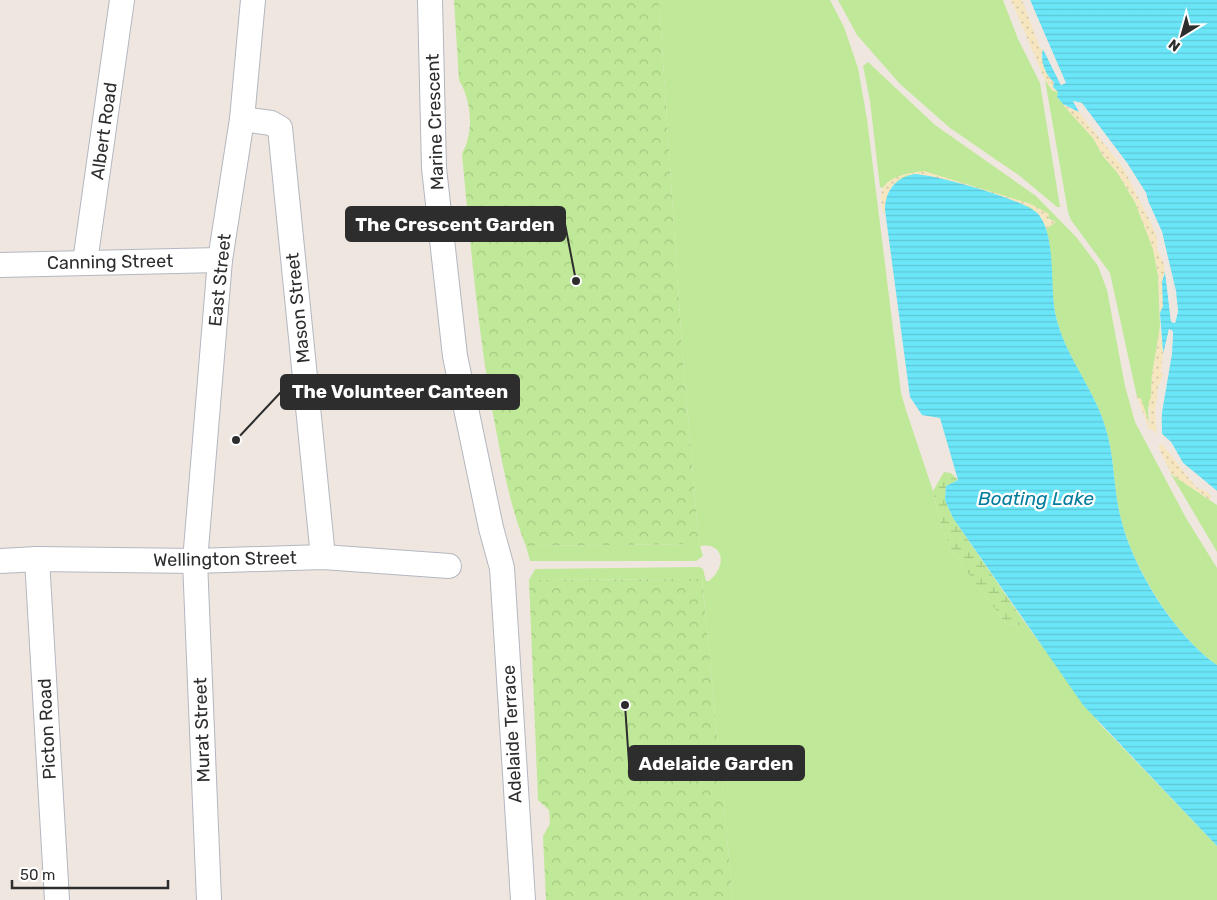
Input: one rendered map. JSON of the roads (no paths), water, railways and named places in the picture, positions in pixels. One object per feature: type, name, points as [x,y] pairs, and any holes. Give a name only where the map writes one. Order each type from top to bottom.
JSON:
[{"type":"street","name":"Albert Road","points":[[85,262],[122,0]]},
{"type":"street","name":"East Street","points":[[194,561],[220,260],[242,119],[253,0]]},
{"type":"street","name":"Marine Crescent","points":[[430,0],[434,168],[455,356],[491,528],[502,568]]},
{"type":"street","name":"Mason Street","points":[[242,119],[271,123],[280,128],[322,557]]},
{"type":"street","name":"Canning Street","points":[[0,265],[220,260]]},
{"type":"street","name":"Wellington Street","points":[[0,561],[37,559],[194,561],[322,557],[449,566]]},
{"type":"street","name":"Picton Road","points":[[37,559],[57,900]]},
{"type":"street","name":"Murat Street","points":[[194,561],[209,900]]},
{"type":"street","name":"Adelaide Terrace","points":[[502,568],[523,900]]},
{"type":"water","points":[[1030,0],[1217,0],[1217,491],[1183,463],[1171,442],[1162,434],[1162,408],[1173,332],[1169,329],[1165,352],[1163,351],[1160,313],[1163,306],[1162,282],[1165,272],[1171,321],[1175,323],[1178,311],[1162,232],[1146,193],[1127,163],[1082,103],[1073,101],[1079,112],[1063,104],[1057,97],[1058,92],[1053,87],[1054,82],[1044,67],[1043,49],[1061,85],[1065,83]]},
{"type":"water","name":"Boating Lake","points":[[915,174],[961,183],[1018,202],[1039,215],[1044,224],[1050,248],[1055,312],[1059,327],[1064,342],[1100,411],[1105,426],[1111,449],[1118,508],[1135,559],[1171,619],[1201,652],[1217,665],[1217,846],[1083,705],[953,518],[945,500],[946,486],[958,480],[940,418],[922,415],[910,397],[885,210],[889,191],[893,186],[902,178]]},
{"type":"place","name":"The Crescent Garden","points":[[576,281]]},
{"type":"place","name":"The Volunteer Canteen","points":[[236,440]]},
{"type":"place","name":"Adelaide Garden","points":[[625,705]]}]
